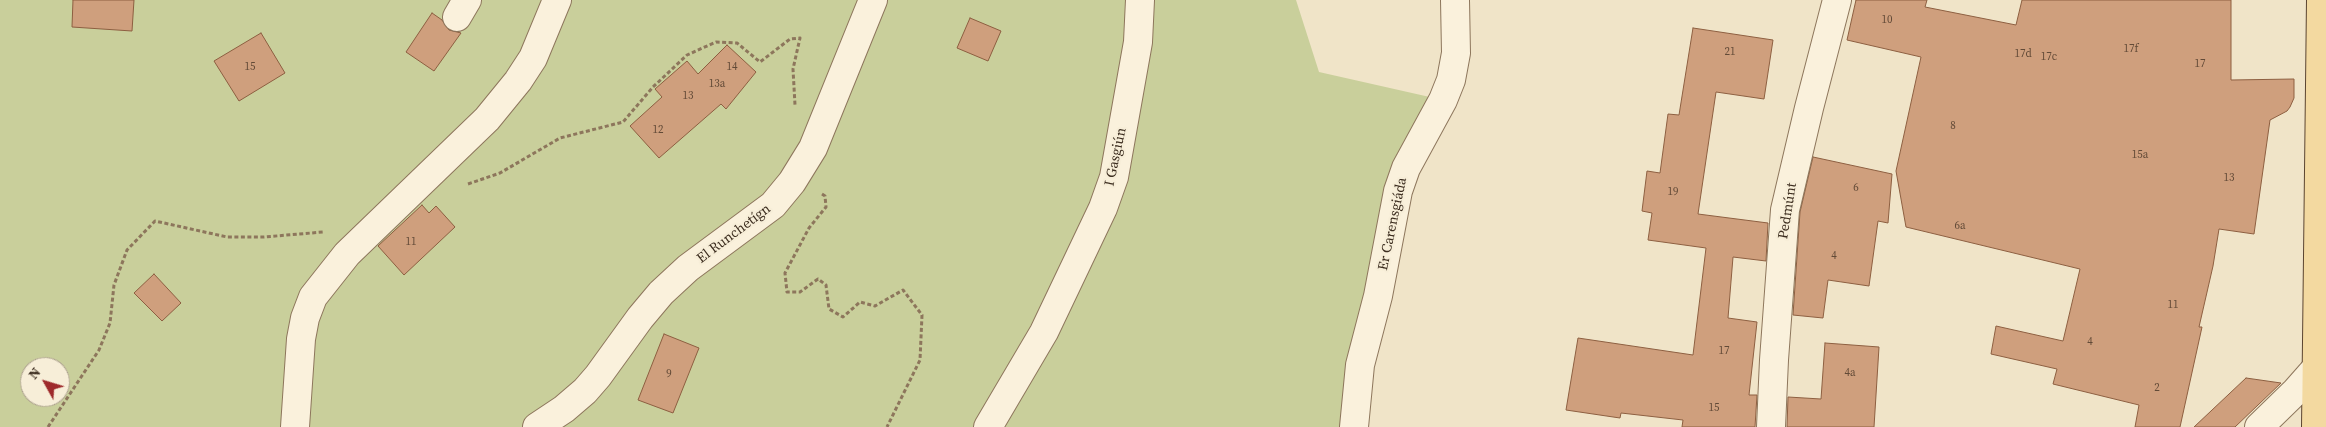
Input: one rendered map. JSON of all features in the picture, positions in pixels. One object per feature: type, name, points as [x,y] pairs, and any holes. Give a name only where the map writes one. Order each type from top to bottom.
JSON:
[{"type":"main road","points":[[2316,427],[2321,362],[2321,0]]},
{"type":"street","points":[[295,427],[301,339],[305,318],[313,298],[347,254],[487,119],[518,81],[533,58],[557,0]]},
{"type":"street","name":"El Runchetígn","points":[[537,427],[564,409],[585,390],[598,376],[640,318],[674,280],[712,249],[750,224],[773,205],[792,182],[813,148],[873,0]]},
{"type":"street","name":"I Gasgiún","points":[[988,427],[1044,332],[1103,208],[1114,177],[1138,42],[1140,0]]},
{"type":"street","name":"Er Carensgiáda","points":[[1354,427],[1360,365],[1378,296],[1398,191],[1406,168],[1443,100],[1451,80],[1456,53],[1455,0]]},
{"type":"street","name":"Pedmúnt","points":[[1771,427],[1785,210],[1837,0]]},
{"type":"street","points":[[2259,427],[2296,391],[2321,362]]},
{"type":"path","points":[[460,187],[500,173],[560,138],[623,122],[653,87],[687,55],[716,42],[737,44],[760,62],[790,39],[800,38],[793,69],[795,106]]},
{"type":"path","points":[[817,192],[825,196],[826,206],[809,228],[785,273],[787,292],[800,292],[818,279],[826,285],[828,309],[842,317],[860,302],[875,306],[903,290],[922,315],[920,360],[887,427]]},
{"type":"path","points":[[48,427],[98,350],[110,323],[114,285],[127,250],[155,221],[227,237],[264,237],[327,231]]},
{"type":"green space","points":[[0,0],[1296,0],[1319,72],[1443,100],[1426,128],[1343,427],[0,427]]},
{"type":"building","points":[[73,0],[134,0],[132,31],[72,27]]},
{"type":"building","points":[[1856,0],[1927,0],[1925,7],[2016,25],[2022,0],[2231,0],[2231,80],[2294,79],[2294,98],[2290,107],[2287,111],[2270,120],[2254,234],[2219,229],[2213,266],[2199,327],[2202,327],[2180,427],[2135,427],[2139,405],[2053,384],[2057,369],[1991,354],[1996,326],[2063,341],[2080,269],[1906,227],[1896,171],[1921,57],[1847,40]]},
{"type":"building","points":[[432,13],[442,20],[449,30],[461,33],[434,71],[406,52]]},
{"type":"building","points":[[970,18],[1001,31],[988,61],[957,48]]},
{"type":"building","points":[[1693,28],[1773,40],[1764,99],[1716,92],[1698,214],[1768,223],[1766,261],[1733,257],[1728,318],[1757,322],[1749,395],[1757,395],[1755,427],[1682,427],[1683,420],[1621,413],[1620,418],[1566,410],[1578,338],[1693,355],[1706,248],[1648,240],[1652,213],[1642,211],[1647,171],[1660,173],[1668,114],[1679,115]]},
{"type":"building","points":[[261,33],[285,73],[239,101],[214,61]]},
{"type":"building","points":[[727,45],[756,72],[726,109],[721,104],[659,158],[630,126],[662,97],[655,89],[687,61],[698,74]]},
{"type":"building","points":[[1813,157],[1892,174],[1888,223],[1878,221],[1869,286],[1828,280],[1823,318],[1793,315],[1800,212]]},
{"type":"building","points":[[422,205],[429,213],[436,206],[455,227],[404,275],[378,246]]},
{"type":"building","points":[[154,274],[181,303],[162,321],[134,293]]},
{"type":"building","points":[[664,334],[699,348],[673,413],[638,400]]},
{"type":"building","points":[[1825,343],[1879,347],[1874,427],[1787,427],[1788,397],[1821,399]]},
{"type":"building","points":[[2246,378],[2281,383],[2235,427],[2194,427]]}]
